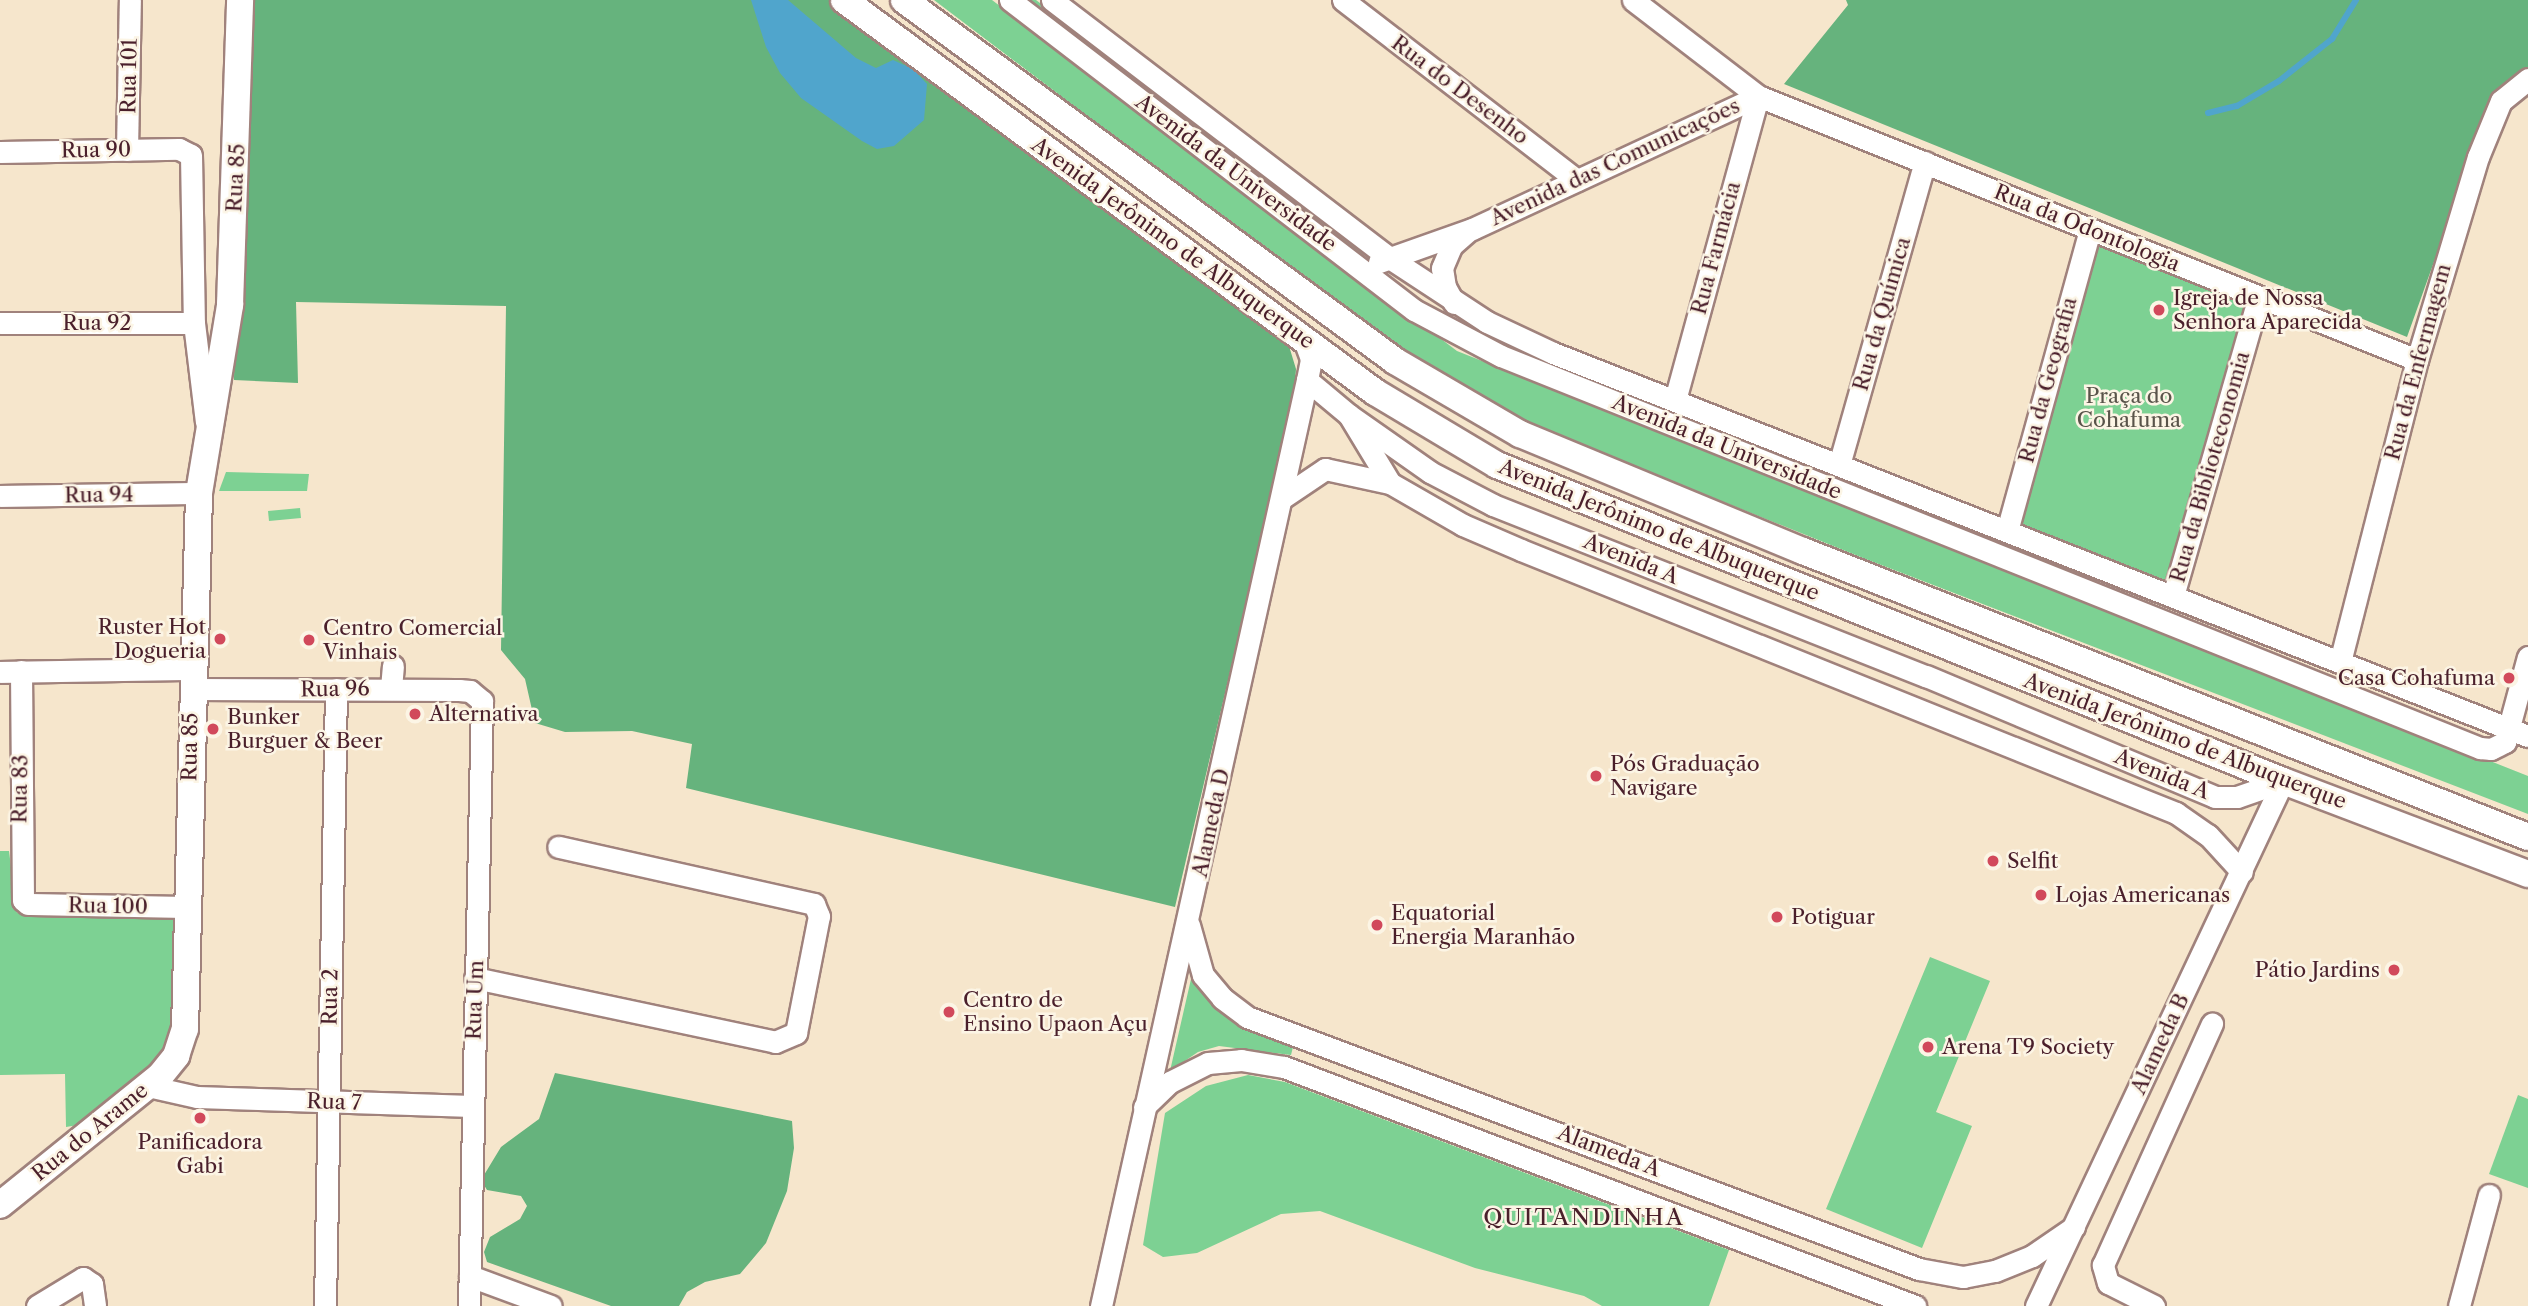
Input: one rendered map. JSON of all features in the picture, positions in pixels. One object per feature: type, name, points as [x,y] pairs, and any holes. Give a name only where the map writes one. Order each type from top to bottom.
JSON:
[{"type":"main road","name":"Rua 85","points":[[176,1056],[185,1029],[191,679],[199,493],[230,304],[239,142],[240,0]]},
{"type":"main road","name":"Avenida Jerônimo de Albuquerque","points":[[844,0],[1392,404],[1524,478],[2283,781],[2528,873]]},
{"type":"main road","name":"Avenida Jerônimo de Albuquerque","points":[[904,0],[1395,361],[1520,434],[1803,551],[2528,836]]},
{"type":"main road","name":"Rua do Arame","points":[[0,1205],[148,1086],[176,1056]]},
{"type":"street","name":"Avenida da Universidade","points":[[1010,0],[1367,274],[1437,324],[1554,378],[2480,748],[2499,747],[2519,732]]},
{"type":"street","name":"Avenida da Universidade","points":[[1052,0],[1388,257],[1455,305],[1553,353],[2519,732]]},
{"type":"street","name":"Rua do Desenho","points":[[1343,0],[1577,180]]},
{"type":"street","name":"Rua da Odontologia","points":[[1633,0],[1658,7],[1758,96],[2417,360]]},
{"type":"street","name":"Rua 101","points":[[127,150],[131,1]]},
{"type":"street","name":"Rua da Enfermagem","points":[[2340,662],[2417,360],[2478,156],[2501,101],[2528,79]]},
{"type":"street","name":"Avenida das Comunicações","points":[[1388,257],[1472,229],[1758,96]]},
{"type":"street","name":"Rua Farmácia","points":[[1675,400],[1758,96]]},
{"type":"street","name":"Rua 90","points":[[0,152],[179,149],[191,155]]},
{"type":"street","name":"Rua 85","points":[[191,155],[194,323],[208,438]]},
{"type":"street","name":"Rua da Química","points":[[1839,465],[1925,162]]},
{"type":"street","name":"Avenida das Comunicações","points":[[1455,305],[1445,287],[1442,268],[1452,245],[1472,229]]},
{"type":"street","name":"Rua da Geografia","points":[[2007,531],[2090,229]]},
{"type":"street","points":[[1367,274],[1388,257]]},
{"type":"street","name":"Rua da Biblioteconomia","points":[[2173,596],[2259,297]]},
{"type":"street","points":[[1437,324],[1449,319],[1455,305]]},
{"type":"street","name":"Rua 92","points":[[0,323],[194,323]]},
{"type":"street","name":"Alameda D","points":[[1101,1306],[1144,1107],[1189,925],[1307,380],[1311,359],[1304,340]]},
{"type":"street","name":"Avenida A","points":[[1307,380],[1349,415],[1430,472],[1484,501],[1926,676],[2215,797],[2236,797],[2283,781]]},
{"type":"street","name":"Avenida A","points":[[1349,415],[1390,483]]},
{"type":"street","name":"Avenida A","points":[[1282,498],[1325,469],[1390,483],[1464,525],[1521,550],[2176,813],[2208,835],[2242,872]]},
{"type":"street","name":"Rua 94","points":[[0,496],[199,493]]},
{"type":"street","points":[[2062,580],[2071,556]]},
{"type":"street","points":[[2100,596],[2109,571]]},
{"type":"street","points":[[2519,732],[2528,657]]},
{"type":"street","points":[[391,688],[393,666]]},
{"type":"street","name":"Rua 96","points":[[11,671],[336,689],[459,690],[478,696]]},
{"type":"street","name":"Rua 83","points":[[11,671],[10,843],[21,894],[28,904]]},
{"type":"street","points":[[1916,707],[1926,676]]},
{"type":"street","name":"Rua 2","points":[[325,1306],[336,689]]},
{"type":"street","name":"Rua Um","points":[[469,1306],[475,978],[484,710],[478,696]]},
{"type":"street","name":"Alameda B","points":[[2036,1306],[2283,781]]},
{"type":"street","points":[[475,978],[775,1042],[796,1033],[819,916],[814,904],[558,847]]},
{"type":"street","name":"Rua 100","points":[[28,904],[188,907]]},
{"type":"street","name":"Alameda A","points":[[1189,925],[1203,975],[1222,998],[1247,1017],[1919,1269],[1963,1277],[1995,1271],[2032,1256],[2074,1227]]},
{"type":"street","points":[[2154,1306],[2108,1283],[2103,1265],[2212,1024]]},
{"type":"street","points":[[176,1056],[180,1072],[197,1097]]},
{"type":"street","name":"Alameda A","points":[[1144,1107],[1170,1082],[1208,1063],[1241,1060],[1284,1067],[1915,1306]]},
{"type":"street","name":"Rua 7","points":[[148,1086],[197,1097],[472,1107]]},
{"type":"street","points":[[2459,1306],[2490,1195]]},
{"type":"street","points":[[470,1276],[551,1306]]},
{"type":"street","points":[[37,1306],[83,1278],[92,1284],[96,1306]]},
{"type":"green space","points":[[238,0],[839,0],[1289,346],[1296,369],[1294,398],[1175,907],[686,788],[692,744],[632,731],[565,732],[535,723],[525,679],[501,650],[506,306],[296,302],[298,383],[234,380]]},
{"type":"green space","points":[[934,0],[992,0],[1457,351],[2528,776],[2528,814],[1863,558],[1522,421],[1429,370],[1330,300]]},
{"type":"green space","points":[[1022,0],[1036,0],[1368,251],[1359,258]]},
{"type":"green space","points":[[1846,0],[2528,0],[2528,68],[2495,92],[2407,337],[1784,84],[1848,5]]},
{"type":"green space","name":"Praça do Cohafuma","points":[[2092,227],[2259,293],[2168,590],[2000,524]]},
{"type":"green space","points":[[1466,325],[1527,353],[2052,559],[2037,562],[1462,330]]},
{"type":"green space","points":[[226,472],[309,474],[307,491],[219,491]]},
{"type":"green space","points":[[300,508],[301,518],[269,521],[268,511]]},
{"type":"green space","points":[[0,851],[9,851],[17,913],[182,914],[179,1027],[161,1059],[84,1124],[66,1127],[65,1074],[0,1075]]},
{"type":"green space","name":"Arena T9 Society","points":[[1930,957],[1990,981],[1936,1112],[1972,1126],[1922,1248],[1826,1209]]},
{"type":"green space","points":[[1191,979],[1220,1011],[1258,1035],[1293,1047],[1291,1055],[1219,1046],[1198,1052],[1170,1071]]},
{"type":"green space","points":[[555,1073],[792,1121],[794,1148],[787,1191],[766,1243],[740,1274],[705,1282],[687,1292],[679,1306],[611,1306],[487,1262],[484,1252],[490,1237],[520,1219],[527,1206],[521,1196],[487,1190],[481,1180],[501,1147],[539,1119]]},
{"type":"green space","points":[[1248,1075],[1285,1082],[1729,1250],[1709,1306],[1602,1306],[1584,1296],[1475,1268],[1320,1211],[1281,1214],[1197,1253],[1163,1257],[1143,1245],[1165,1113],[1206,1086]]},
{"type":"green space","points":[[2518,1095],[2528,1099],[2528,1188],[2489,1174]]},
{"type":"water","points":[[751,0],[788,0],[856,58],[876,68],[893,60],[913,69],[927,84],[924,120],[894,146],[877,149],[862,141],[801,98],[780,73],[766,47]]},
{"type":"waterway","points":[[2208,113],[2237,106],[2279,81],[2332,39],[2356,0]]},
{"type":"place","name":"Igreja de Nossa Senhora Aparecida","points":[[2159,310]]},
{"type":"place","name":"Ruster Hot Dogueria","points":[[220,639]]},
{"type":"place","name":"Centro Comercial Vinhais","points":[[309,640]]},
{"type":"place","name":"Casa Cohafuma","points":[[2509,678]]},
{"type":"place","name":"Alternativa","points":[[415,714]]},
{"type":"place","name":"Bunker Burguer & Beer","points":[[213,729]]},
{"type":"place","name":"Pós Graduação Navigare","points":[[1596,776]]},
{"type":"place","name":"Selfit","points":[[1993,861]]},
{"type":"place","name":"Lojas Americanas","points":[[2041,895]]},
{"type":"place","name":"Potiguar","points":[[1777,917]]},
{"type":"place","name":"Equatorial Energia Maranhão","points":[[1377,925]]},
{"type":"place","name":"Pátio Jardins","points":[[2394,970]]},
{"type":"place","name":"Centro de Ensino Upaon Açu","points":[[949,1012]]},
{"type":"place","name":"Arena T9 Society","points":[[1928,1047]]},
{"type":"place","name":"Panificadora Gabi","points":[[200,1118]]},
{"type":"district","name":"QUITANDINHA","points":[[1584,1217]]}]
